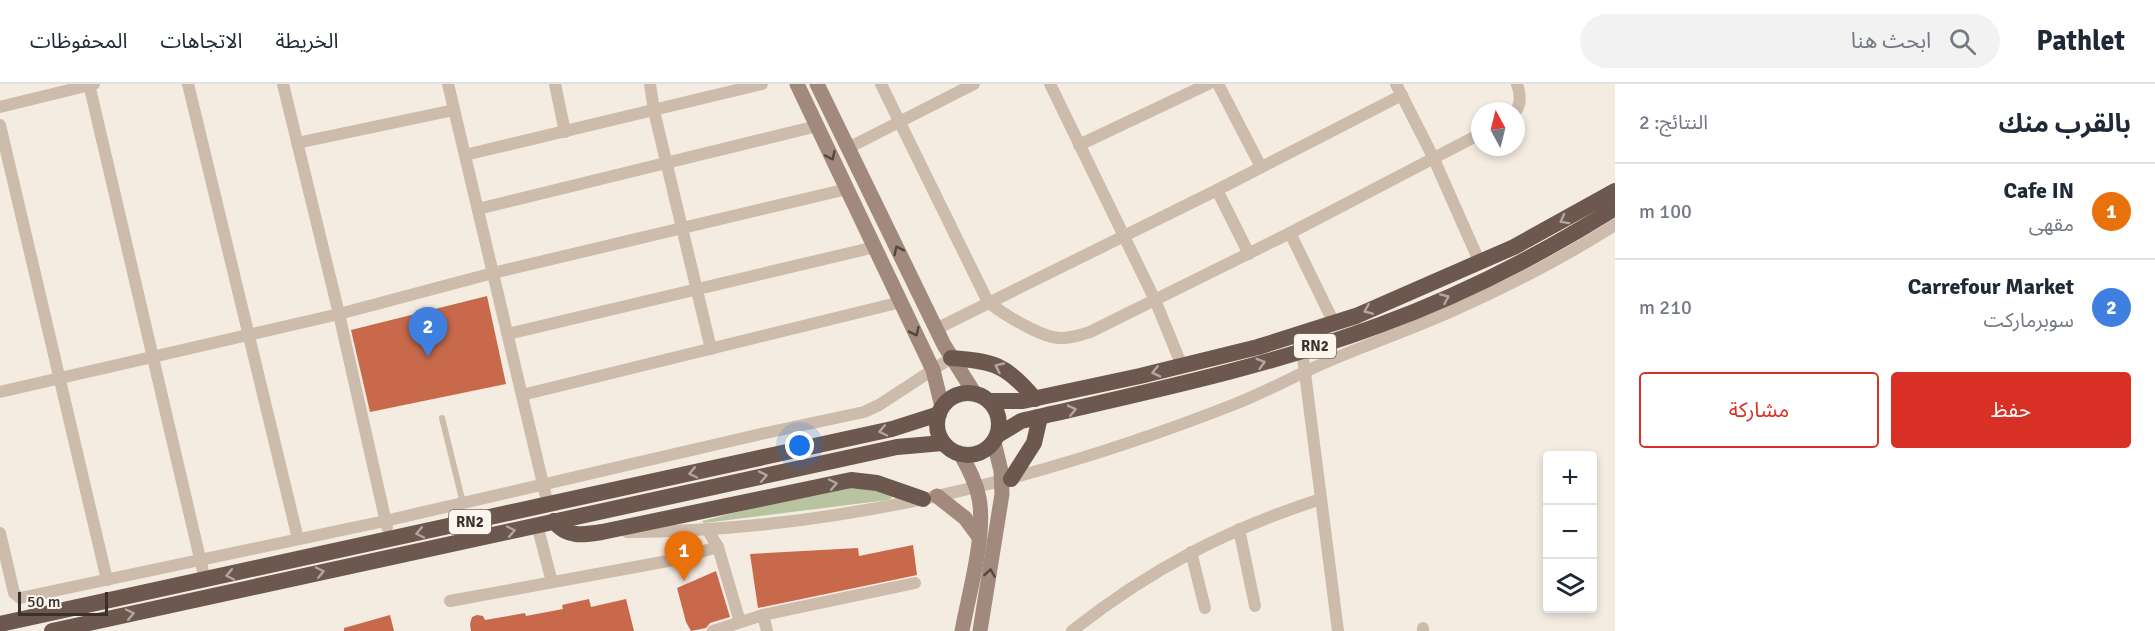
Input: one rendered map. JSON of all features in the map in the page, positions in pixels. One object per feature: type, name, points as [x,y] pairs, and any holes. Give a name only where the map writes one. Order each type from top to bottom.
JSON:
[{"type":"highway","name":"RN2","points":[[0,624],[892,429],[940,410],[947,401],[960,394],[1012,402],[1035,399],[1249,349],[1356,316],[1480,263],[1547,229],[1615,190]]},
{"type":"highway","name":"RN2","points":[[961,455],[976,454],[989,447],[996,438],[1013,425],[1188,383],[1381,325],[1452,295],[1530,257],[1615,208]]},
{"type":"highway","points":[[951,358],[985,361],[1002,368],[1017,378],[1035,399]]},
{"type":"highway","points":[[982,397],[997,413],[999,428],[996,438]]},
{"type":"highway","points":[[940,410],[937,429],[943,442],[961,455]]},
{"type":"highway","points":[[1006,480],[1034,443],[1040,417]]},
{"type":"highway","name":"RN2","points":[[52,631],[897,447],[943,442]]},
{"type":"highway","points":[[545,523],[568,534],[602,532],[851,480],[877,483],[930,498]]},
{"type":"main road","points":[[797,84],[933,370],[940,410]]},
{"type":"main road","points":[[817,84],[951,358],[982,397]]},
{"type":"main road","points":[[980,631],[1006,480],[999,460],[996,438]]},
{"type":"main road","points":[[961,455],[979,500],[979,537],[962,631]]},
{"type":"main road","points":[[930,498],[965,518],[979,537]]},
{"type":"street","points":[[0,107],[91,84],[205,580]]},
{"type":"street","points":[[188,84],[298,539]]},
{"type":"street","points":[[283,84],[339,314],[390,539]]},
{"type":"street","points":[[448,84],[548,505]]},
{"type":"street","points":[[555,84],[565,132]]},
{"type":"street","points":[[650,84],[654,111],[711,349]]},
{"type":"street","points":[[465,155],[762,84]]},
{"type":"street","points":[[881,84],[988,302],[996,309],[1045,335],[1059,339],[1090,332],[1290,234],[1471,139]]},
{"type":"street","points":[[848,148],[974,84]]},
{"type":"street","points":[[1050,84],[1155,300],[1182,366]]},
{"type":"street","points":[[1079,145],[1208,84]]},
{"type":"street","points":[[1218,84],[1261,167]]},
{"type":"street","points":[[1516,84],[1520,102]]},
{"type":"street","points":[[936,329],[1217,190],[1399,89],[1480,263]]},
{"type":"street","points":[[297,142],[454,110]]},
{"type":"street","points":[[0,125],[107,580]]},
{"type":"street","points":[[478,210],[817,126]]},
{"type":"street","points":[[0,392],[339,314],[493,273],[847,189]]},
{"type":"street","points":[[1217,190],[1249,254]]},
{"type":"street","points":[[602,532],[707,529],[799,519],[930,498],[1006,480],[1104,450],[1256,395],[1502,288],[1556,261],[1615,225]]},
{"type":"street","points":[[1290,234],[1334,323]]},
{"type":"street","points":[[508,334],[875,247]]},
{"type":"street","points":[[522,395],[901,303]]},
{"type":"street","points":[[1302,350],[1338,631]]},
{"type":"street","points":[[0,533],[16,597],[20,598],[386,521],[864,412],[879,405],[951,358]]},
{"type":"street","points":[[1072,631],[1119,595],[1191,552],[1239,529],[1321,499]]},
{"type":"street","points":[[545,523],[552,582]]},
{"type":"street","points":[[707,529],[718,547],[740,622]]},
{"type":"street","points":[[1239,529],[1255,606]]},
{"type":"street","points":[[450,601],[668,561],[718,547]]},
{"type":"street","points":[[1191,552],[1205,608]]},
{"type":"street","points":[[714,631],[763,615],[915,584]]},
{"type":"street","points":[[763,615],[767,631]]},
{"type":"lane","points":[[442,417],[463,504]]},
{"type":"green space","points":[[855,485],[867,486],[893,497],[888,500],[704,523],[702,521],[781,501]]},
{"type":"building","points":[[487,296],[506,384],[370,412],[351,330]]},
{"type":"building","points":[[913,545],[917,575],[758,608],[750,554],[858,548],[859,556]]},
{"type":"building","points":[[716,571],[730,617],[710,623],[706,628],[691,631],[686,622],[677,588]]},
{"type":"building","points":[[589,599],[591,607],[626,599],[634,631],[471,631],[472,617],[477,615],[483,616],[485,620],[525,613],[526,616],[563,609],[562,605]]},
{"type":"building","points":[[390,615],[394,631],[344,631],[344,628]]},
{"type":"place","name":"Carrefour Market","points":[[428,357]]},
{"type":"place","name":"Cafe IN","points":[[684,581]]}]
